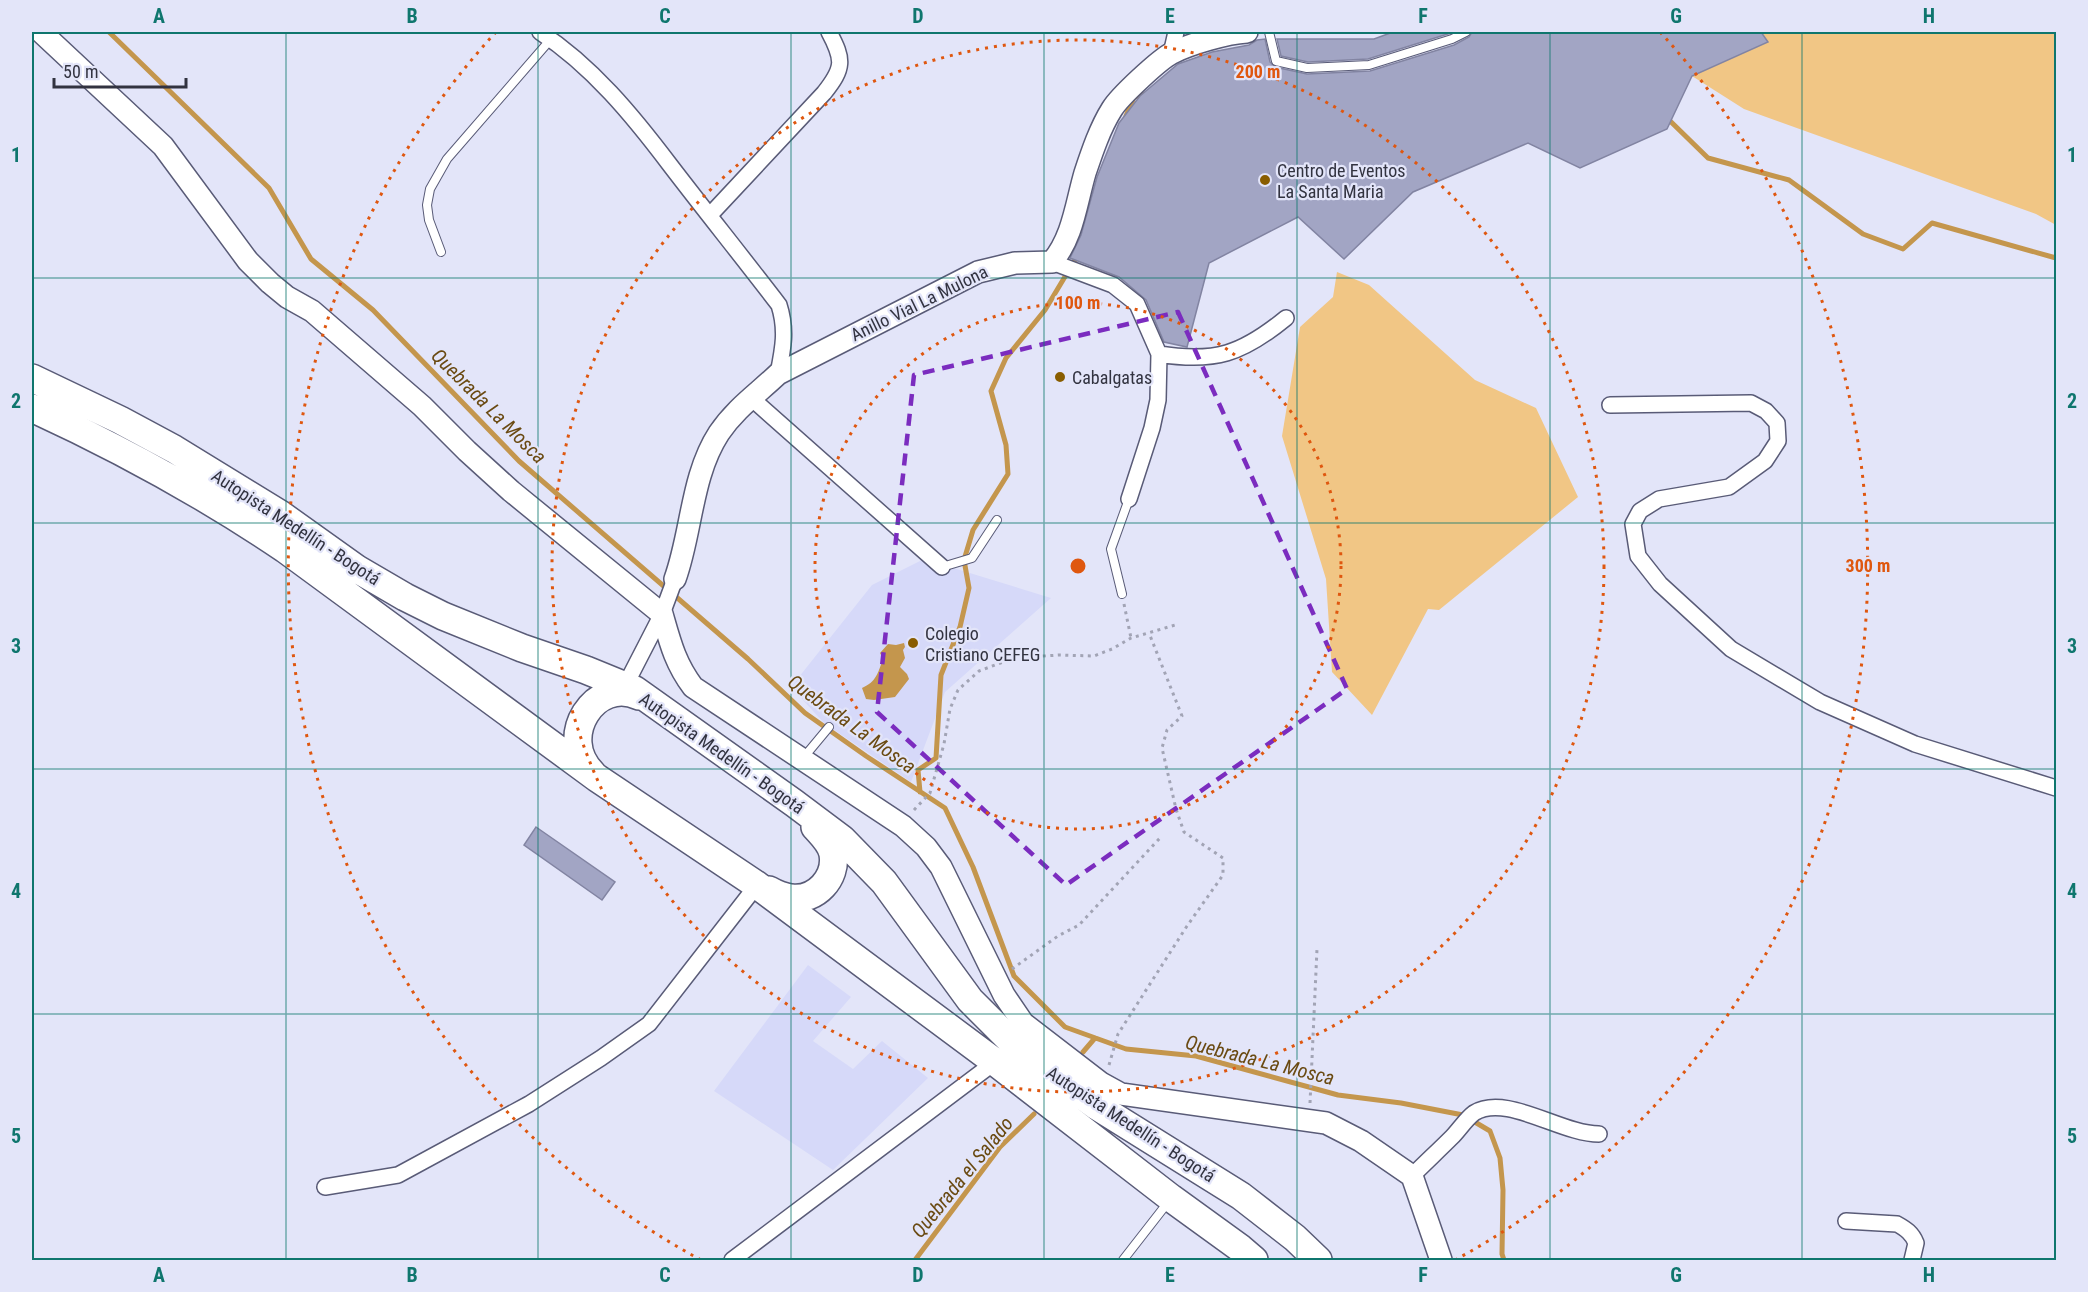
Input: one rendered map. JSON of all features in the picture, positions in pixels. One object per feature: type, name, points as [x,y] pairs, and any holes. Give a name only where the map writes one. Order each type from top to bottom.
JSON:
[{"type":"highway","name":"Autopista Medellín - Bogotá","points":[[32,378],[120,420],[226,480],[297,525],[357,569],[405,597],[443,616],[522,648],[625,686],[651,702],[842,839],[884,882],[970,1000],[1016,1046],[1095,1105],[1241,1196],[1318,1260]]},
{"type":"highway","name":"Autopista Medellín - Bogotá","points":[[32,408],[145,465],[234,515],[294,555],[597,778],[758,885],[995,1062],[1171,1198],[1224,1235],[1254,1260]]},
{"type":"highway","points":[[597,778],[589,770],[579,753],[577,734],[583,716],[596,701],[614,694],[633,694],[651,702]]},
{"type":"highway","points":[[758,885],[777,894],[793,898],[809,896],[820,889],[832,872],[833,854],[828,842],[794,803]]},
{"type":"street","points":[[41,32],[163,146],[248,261],[270,283],[287,297],[312,310],[422,406],[511,491],[668,598]]},
{"type":"street","points":[[710,215],[837,77],[841,60],[829,32]]},
{"type":"street","points":[[1171,54],[1176,32]]},
{"type":"street","points":[[1129,499],[1152,428],[1158,400],[1159,354],[1137,304],[1113,285],[1055,264],[1067,236],[1086,172],[1112,108],[1136,83],[1171,54],[1247,32]]},
{"type":"street","points":[[546,35],[617,99],[644,130],[779,306],[784,322],[784,345],[778,374]]},
{"type":"street","name":"Anillo Vial La Mulona","points":[[668,598],[683,557],[699,480],[709,453],[718,434],[750,397],[778,374],[978,272],[1015,263],[1055,264]]},
{"type":"street","points":[[1159,354],[1185,358],[1213,358],[1246,346],[1286,318]]},
{"type":"street","points":[[750,397],[942,567]]},
{"type":"street","points":[[1610,405],[1751,403],[1766,411],[1777,423],[1778,441],[1765,461],[1730,487],[1659,499],[1640,511],[1633,524],[1638,556],[1660,584],[1731,649],[1820,702],[1915,744],[2056,788]]},
{"type":"street","points":[[625,686],[668,598]]},
{"type":"street","points":[[668,598],[670,644],[680,670],[693,687],[808,753],[903,826],[926,847],[941,867],[1004,995],[1023,1023],[1039,1037],[1101,1083],[1121,1094],[1326,1123],[1361,1141],[1412,1176],[1441,1260]]},
{"type":"street","points":[[325,1187],[398,1175],[529,1104],[601,1058],[649,1024],[758,885]]},
{"type":"street","points":[[732,1260],[995,1062]]},
{"type":"street","points":[[1412,1176],[1473,1114],[1488,1107],[1504,1106],[1573,1131],[1599,1134]]},
{"type":"street","points":[[1846,1221],[1897,1224],[1909,1231],[1916,1243],[1912,1260]]},
{"type":"lane","points":[[1269,32],[1276,61],[1307,68],[1369,65],[1452,39],[1466,32]]},
{"type":"lane","points":[[441,252],[429,220],[427,205],[430,189],[447,159],[546,35]]},
{"type":"lane","points":[[1122,594],[1111,549],[1129,499]]},
{"type":"lane","points":[[942,567],[972,558],[998,520]]},
{"type":"lane","points":[[808,753],[829,727]]},
{"type":"lane","points":[[1123,1260],[1171,1198]]},
{"type":"path","points":[[1122,594],[1131,638]]},
{"type":"path","points":[[910,814],[930,793],[944,744],[950,709],[958,690],[980,671],[1014,658],[1059,655],[1094,656],[1131,638],[1175,625]]},
{"type":"path","points":[[1109,1065],[1118,1034],[1223,874],[1223,858],[1184,832],[1176,809],[1162,748],[1167,730],[1182,716],[1149,633]]},
{"type":"path","points":[[1018,965],[1058,936],[1079,925],[1160,838]]},
{"type":"path","points":[[1310,1112],[1317,949]]},
{"type":"highlighted area","points":[[1178,312],[1347,689],[1066,885],[877,712],[914,375]]},
{"type":"shaded area","points":[[1761,32],[2056,32],[2056,225],[2036,214],[1744,109],[1692,76],[1768,42]]},
{"type":"shaded area","points":[[1337,272],[1369,285],[1475,380],[1536,408],[1578,497],[1439,610],[1428,609],[1372,715],[1332,672],[1326,579],[1282,436],[1300,327],[1333,297]]},
{"type":"shaded area","name":"Colegio Cristiano CEFEG","points":[[924,559],[1051,598],[945,692],[911,782],[824,723],[791,687],[872,585]]},
{"type":"shaded area","points":[[904,643],[905,658],[900,667],[909,679],[895,697],[866,699],[862,688],[870,683],[878,673],[883,659],[880,653],[888,644]]},
{"type":"shaded area","points":[[808,965],[851,997],[813,1041],[853,1069],[882,1041],[928,1078],[833,1170],[714,1091]]},
{"type":"building","points":[[1393,32],[1454,32],[1368,59],[1308,62],[1281,56],[1277,39],[1374,39]]},
{"type":"building","name":"Centro de Eventos La Santa Maria","points":[[1472,32],[1761,32],[1768,42],[1692,76],[1667,129],[1580,168],[1528,143],[1413,192],[1344,259],[1298,217],[1209,263],[1187,347],[1164,342],[1146,300],[1119,277],[1070,258],[1081,235],[1097,177],[1119,123],[1140,96],[1178,64],[1212,52],[1249,45],[1257,40],[1265,39],[1270,62],[1275,67],[1307,74],[1370,71],[1454,45],[1469,37]]},
{"type":"building","points":[[536,827],[615,882],[602,900],[524,845]]},
{"type":"waterway","name":"Quebrada La Mosca","points":[[109,32],[269,188],[311,259],[373,310],[519,461],[748,659],[805,713],[945,808],[973,867],[1014,976],[1065,1027],[1126,1049],[1196,1056],[1338,1095],[1401,1103],[1463,1115],[1490,1131],[1500,1158],[1504,1260]]},
{"type":"waterway","points":[[1126,116],[1134,97],[1146,94]]},
{"type":"waterway","points":[[1666,117],[1708,158],[1789,180],[1863,234],[1903,249],[1932,223],[2056,258]]},
{"type":"waterway","points":[[920,792],[918,770],[936,758],[941,675],[960,627],[969,588],[964,560],[973,530],[1008,474],[1006,445],[991,391],[1006,358],[1045,310],[1078,255]]},
{"type":"waterway","name":"Quebrada el Salado","points":[[1083,1052],[1095,1038]]},
{"type":"waterway","name":"Quebrada el Salado","points":[[915,1260],[1000,1147],[1034,1114]]},
{"type":"place","name":"Centro de Eventos La Santa Maria","points":[[1265,180]]},
{"type":"place","name":"Cabalgatas","points":[[1060,377]]},
{"type":"place","name":"Colegio Cristiano CEFEG","points":[[913,643]]}]
